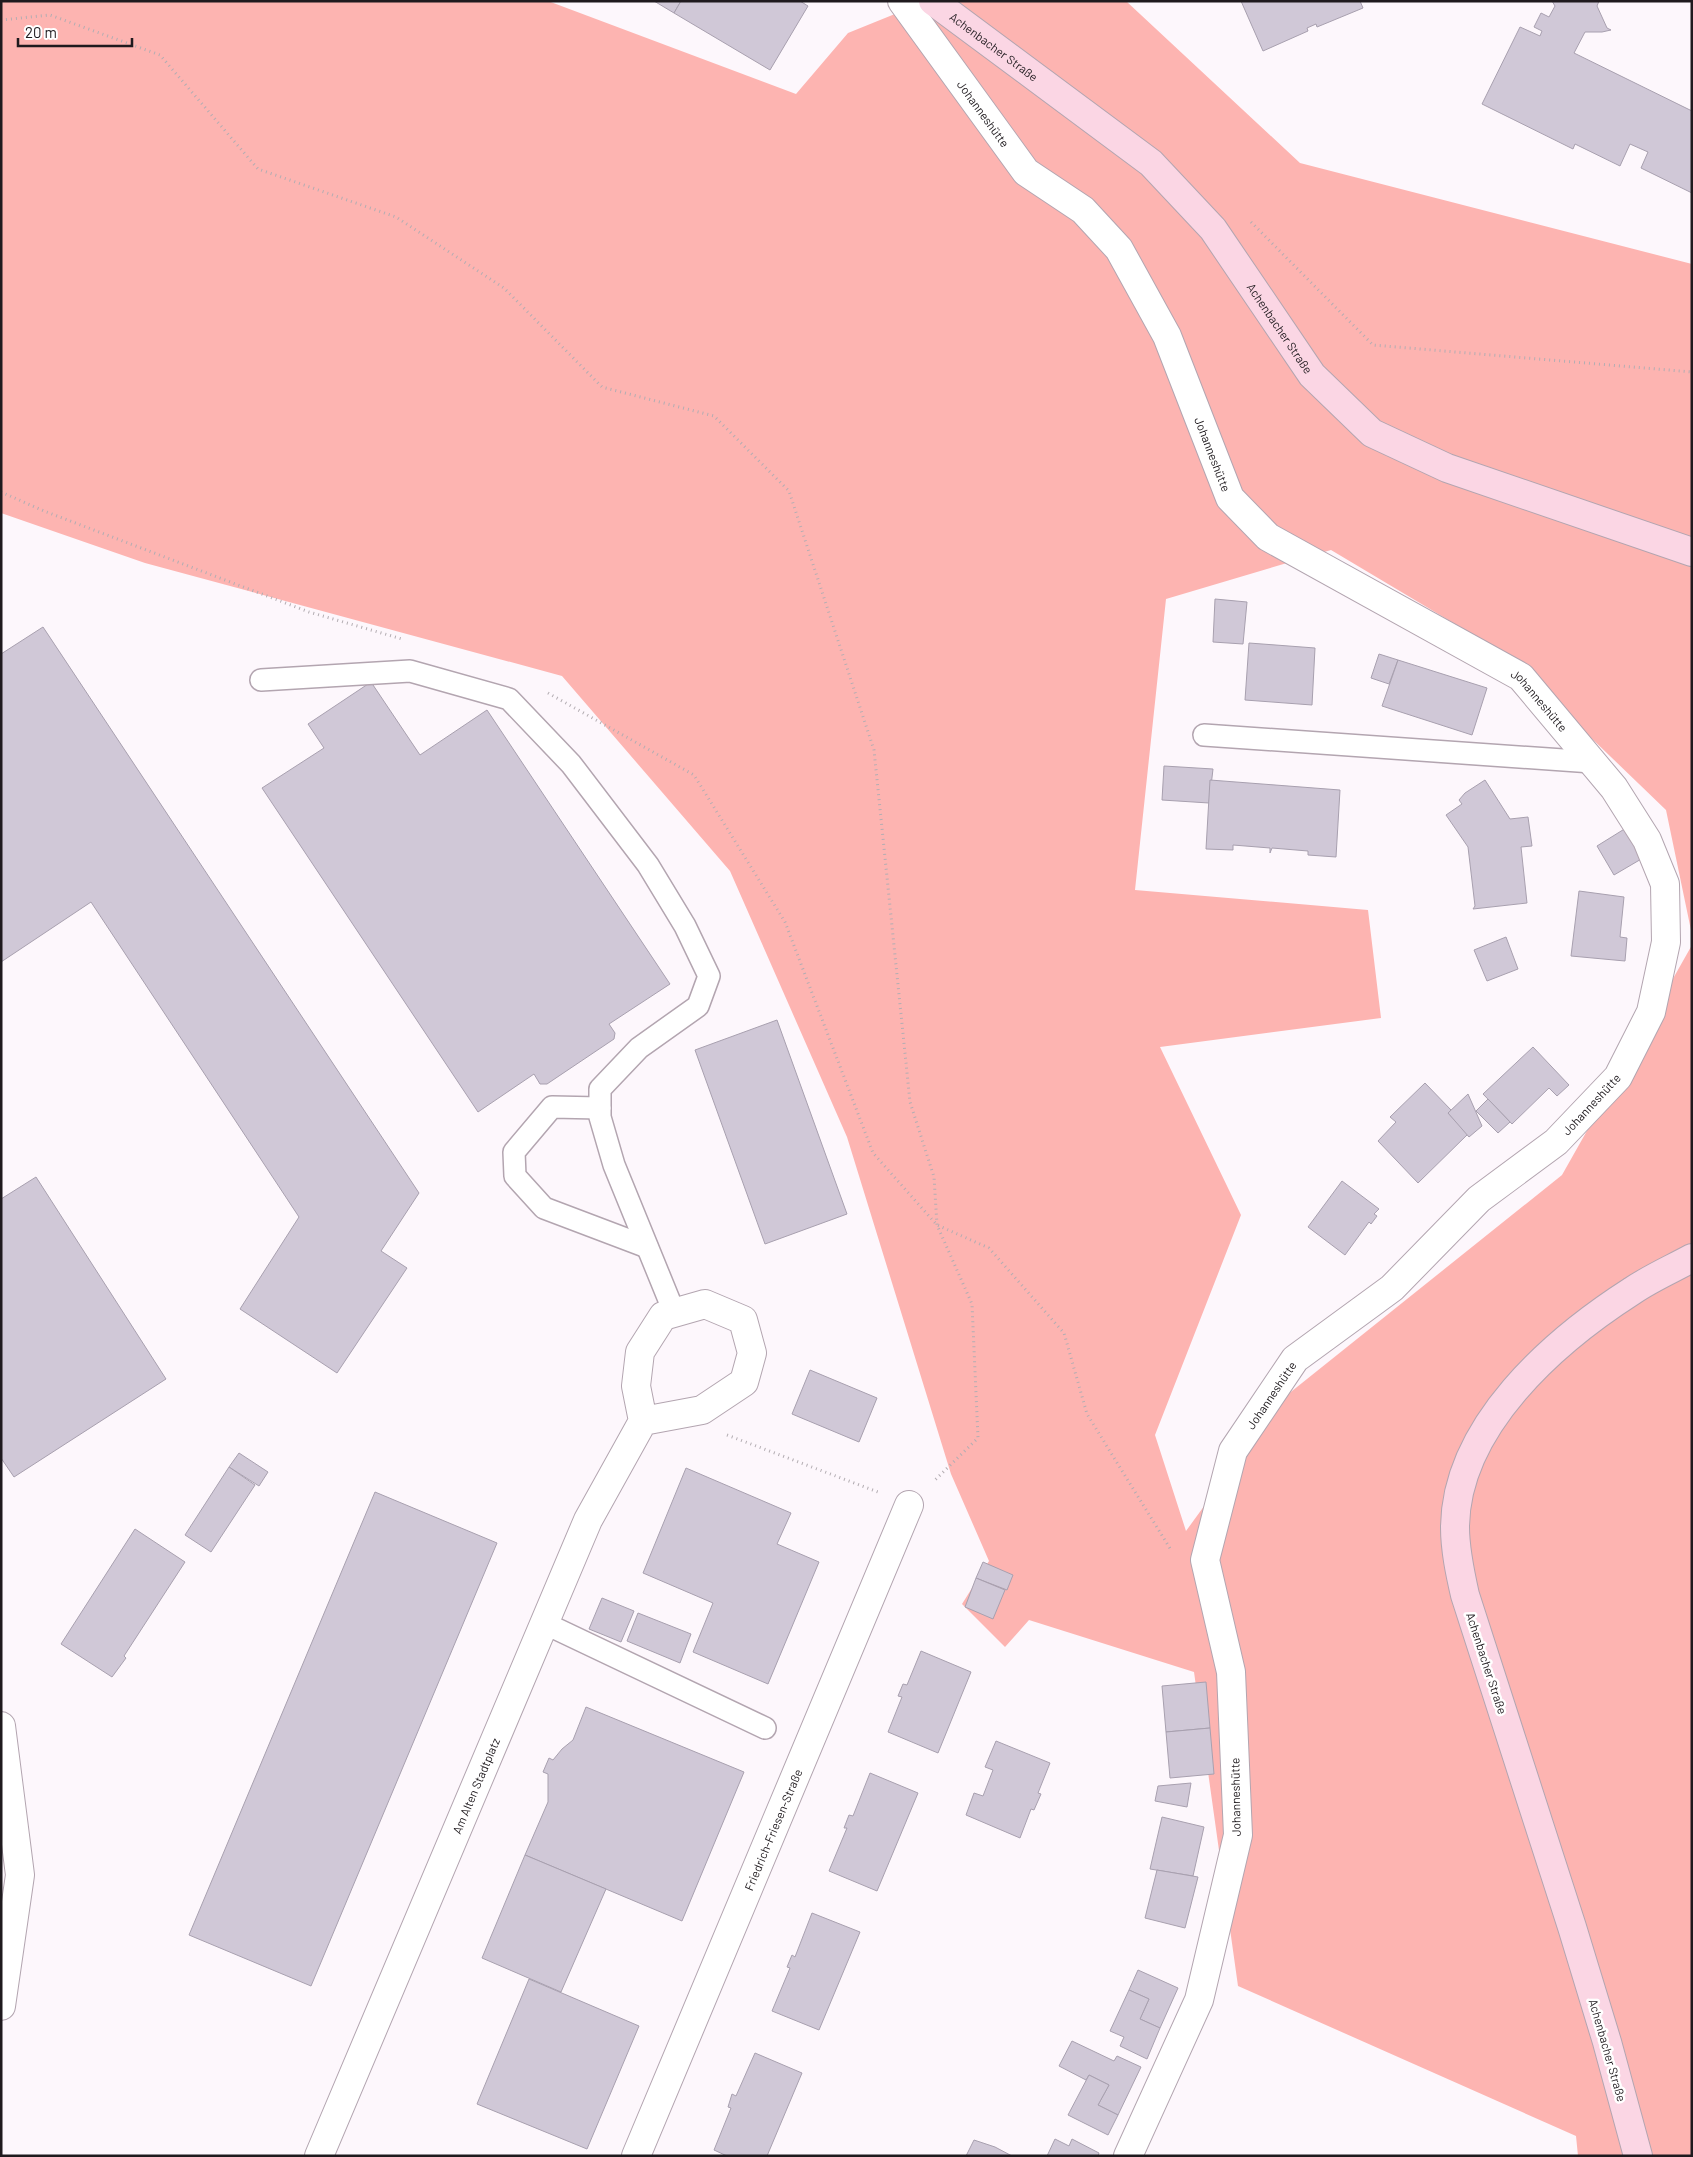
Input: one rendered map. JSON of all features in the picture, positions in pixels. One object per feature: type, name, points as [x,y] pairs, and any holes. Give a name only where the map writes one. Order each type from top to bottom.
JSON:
[{"type":"main road","name":"Achenbacher Straße","points":[[933,1],[1151,163],[1213,229],[1312,375],[1372,433],[1447,468],[1692,552]]},
{"type":"main road","name":"Achenbacher Straße","points":[[1638,2156],[1607,2042],[1572,1927],[1465,1595],[1457,1558],[1455,1527],[1458,1496],[1469,1464],[1488,1425],[1518,1386],[1552,1351],[1591,1319],[1633,1290],[1692,1258]]},
{"type":"street","name":"Johanneshütte","points":[[902,1],[1026,172],[1084,210],[1119,249],[1167,336],[1230,498],[1268,537],[1521,677],[1614,788],[1647,840],[1664,884],[1666,942],[1651,1012],[1618,1077],[1556,1142],[1479,1199],[1392,1288],[1295,1359],[1233,1451],[1205,1560],[1231,1672],[1238,1836],[1198,2000],[1128,2156]]},
{"type":"street","points":[[705,1304],[743,1320],[752,1353],[744,1382],[702,1410],[678,1416],[643,1421],[636,1386],[640,1352],[663,1316],[705,1304]]},
{"type":"street","name":"Am Alten Stadtplatz","points":[[319,2156],[588,1520],[643,1421]]},
{"type":"street","name":"Friedrich-Friesen-Straße","points":[[636,2156],[909,1505]]},
{"type":"street","points":[[1,1726],[20,1875],[1,2006]]},
{"type":"lane","points":[[261,680],[410,672],[510,699],[571,764],[648,865],[685,926],[709,976],[698,1006],[639,1048],[600,1089],[600,1117],[614,1165],[674,1312]]},
{"type":"lane","points":[[1204,735],[1592,762]]},
{"type":"lane","points":[[600,1108],[552,1108],[514,1152],[515,1176],[544,1208],[648,1247]]},
{"type":"lane","points":[[544,1623],[765,1728]]},
{"type":"path","points":[[1,20],[50,15],[160,55],[258,169],[396,217],[504,288],[602,387],[714,416],[789,491],[874,750],[910,1102],[934,1177],[937,1225],[972,1304],[978,1438],[909,1505],[678,1416]]},
{"type":"path","points":[[1250,221],[1373,345],[1692,372]]},
{"type":"shaded area","points":[[1,1],[548,1],[796,94],[848,33],[927,1],[1126,1],[1300,163],[1692,264],[1692,935],[1666,810],[1502,652],[1331,550],[1166,599],[1135,890],[1368,910],[1381,1018],[1160,1047],[1241,1215],[1155,1435],[1186,1531],[1282,1399],[1562,1175],[1692,945],[1692,2156],[1578,2156],[1576,2136],[1238,1986],[1194,1672],[1029,1620],[1005,1647],[962,1604],[989,1561],[951,1474],[847,1137],[730,871],[562,676],[145,563],[1,513]]},
{"type":"building","points":[[654,1],[681,1],[674,13]]},
{"type":"building","points":[[681,1],[800,1],[808,6],[770,70],[674,13]]},
{"type":"building","points":[[1241,1],[1360,1],[1363,8],[1317,27],[1316,24],[1307,28],[1308,31],[1263,51]]},
{"type":"building","points":[[1552,1],[1599,1],[1597,6],[1607,28],[1611,30],[1585,32],[1574,53],[1692,111],[1692,193],[1641,168],[1648,152],[1630,144],[1620,166],[1575,144],[1573,149],[1482,104],[1520,27],[1540,36],[1542,31],[1534,27],[1541,13],[1549,17],[1555,6]]},
{"type":"building","points":[[1215,599],[1247,602],[1243,644],[1213,642]]},
{"type":"building","points":[[43,627],[419,1193],[381,1251],[407,1268],[337,1373],[240,1309],[299,1217],[91,902],[1,962],[1,654]]},
{"type":"building","points":[[1249,643],[1315,648],[1312,705],[1245,700]]},
{"type":"building","points":[[1379,654],[1398,660],[1389,684],[1371,678]]},
{"type":"building","points":[[1398,660],[1487,688],[1472,735],[1382,706]]},
{"type":"building","points":[[371,682],[420,755],[487,710],[670,984],[609,1024],[615,1033],[614,1039],[547,1084],[540,1084],[534,1074],[478,1112],[262,788],[324,748],[308,724]]},
{"type":"building","points":[[1164,766],[1213,769],[1209,803],[1162,800]]},
{"type":"building","points":[[1210,780],[1340,790],[1336,857],[1308,855],[1308,851],[1272,848],[1270,853],[1270,848],[1233,845],[1233,850],[1206,849]]},
{"type":"building","points":[[1485,780],[1510,819],[1528,817],[1532,846],[1521,847],[1527,903],[1473,909],[1475,906],[1468,847],[1446,815],[1462,804],[1459,800],[1465,793]]},
{"type":"building","points":[[1626,828],[1643,858],[1614,875],[1597,846]]},
{"type":"building","points":[[1579,891],[1624,897],[1620,937],[1627,938],[1625,961],[1571,956]]},
{"type":"building","points":[[1506,937],[1518,969],[1487,981],[1474,950]]},
{"type":"building","points":[[777,1020],[847,1214],[765,1244],[695,1050]]},
{"type":"building","points":[[1533,1047],[1569,1085],[1557,1096],[1549,1088],[1512,1124],[1483,1094]]},
{"type":"building","points":[[1425,1083],[1451,1110],[1448,1113],[1468,1134],[1418,1183],[1378,1141],[1396,1122],[1390,1117]]},
{"type":"building","points":[[1468,1094],[1482,1126],[1469,1137],[1448,1113]]},
{"type":"building","points":[[1488,1099],[1510,1122],[1498,1133],[1476,1111]]},
{"type":"building","points":[[36,1177],[166,1379],[14,1477],[1,1458],[1,1199]]},
{"type":"building","points":[[1342,1181],[1379,1209],[1374,1214],[1377,1216],[1371,1224],[1369,1222],[1345,1255],[1308,1227]]},
{"type":"building","points":[[810,1370],[877,1398],[859,1442],[792,1414]]},
{"type":"building","points":[[239,1453],[268,1472],[259,1486],[229,1467]]},
{"type":"building","points":[[229,1467],[255,1485],[211,1552],[185,1535]]},
{"type":"building","points":[[686,1468],[791,1513],[777,1544],[819,1562],[768,1684],[693,1652],[713,1603],[643,1573]]},
{"type":"building","points":[[375,1492],[497,1543],[311,1986],[189,1935]]},
{"type":"building","points":[[135,1529],[185,1562],[124,1656],[126,1658],[112,1677],[61,1644]]},
{"type":"building","points":[[983,1562],[1013,1575],[1007,1590],[976,1578]]},
{"type":"building","points":[[976,1578],[1005,1590],[993,1619],[965,1607]]},
{"type":"building","points":[[602,1598],[634,1611],[621,1642],[589,1629]]},
{"type":"building","points":[[638,1613],[691,1634],[680,1663],[627,1641]]},
{"type":"building","points":[[921,1651],[971,1672],[938,1753],[888,1732],[902,1697],[898,1696],[903,1684],[907,1685]]},
{"type":"building","points":[[1206,1682],[1210,1728],[1166,1732],[1162,1686]]},
{"type":"building","points":[[586,1707],[744,1772],[682,1921],[525,1855],[548,1802],[548,1774],[543,1772],[549,1758],[553,1760],[573,1740]]},
{"type":"building","points":[[1210,1728],[1214,1774],[1170,1778],[1166,1732]]},
{"type":"building","points":[[996,1741],[1050,1763],[1038,1793],[1041,1794],[1034,1810],[1031,1809],[1020,1838],[966,1815],[974,1793],[983,1796],[993,1770],[985,1767]]},
{"type":"building","points":[[870,1773],[918,1793],[877,1891],[829,1871],[847,1828],[844,1828],[849,1815],[853,1816]]},
{"type":"building","points":[[1191,1783],[1187,1807],[1155,1801],[1158,1786]]},
{"type":"building","points":[[1162,1817],[1204,1827],[1193,1876],[1150,1869]]},
{"type":"building","points":[[525,1855],[606,1889],[561,1992],[482,1958]]},
{"type":"building","points":[[1157,1870],[1198,1877],[1185,1928],[1145,1918]]},
{"type":"building","points":[[812,1913],[860,1932],[819,2030],[772,2011],[790,1968],[787,1967],[792,1955],[795,1957]]},
{"type":"building","points":[[1138,1970],[1178,1988],[1160,2028],[1140,2019],[1149,1999],[1129,1990]]},
{"type":"building","points":[[529,1979],[639,2026],[587,2149],[477,2104]]},
{"type":"building","points":[[1129,1990],[1149,1999],[1140,2019],[1160,2028],[1147,2059],[1120,2046],[1124,2037],[1110,2031]]},
{"type":"building","points":[[1072,2041],[1114,2061],[1117,2056],[1141,2067],[1118,2115],[1098,2105],[1109,2085],[1089,2075],[1086,2080],[1059,2066]]},
{"type":"building","points":[[755,2053],[802,2073],[767,2156],[727,2156],[714,2150],[731,2108],[728,2107],[732,2094],[736,2096]]},
{"type":"building","points":[[1089,2075],[1109,2085],[1098,2105],[1118,2115],[1108,2135],[1068,2115]]},
{"type":"building","points":[[1055,2139],[1069,2146],[1072,2139],[1099,2153],[1098,2156],[1047,2156]]},
{"type":"building","points":[[974,2140],[995,2147],[1012,2156],[966,2156]]}]
